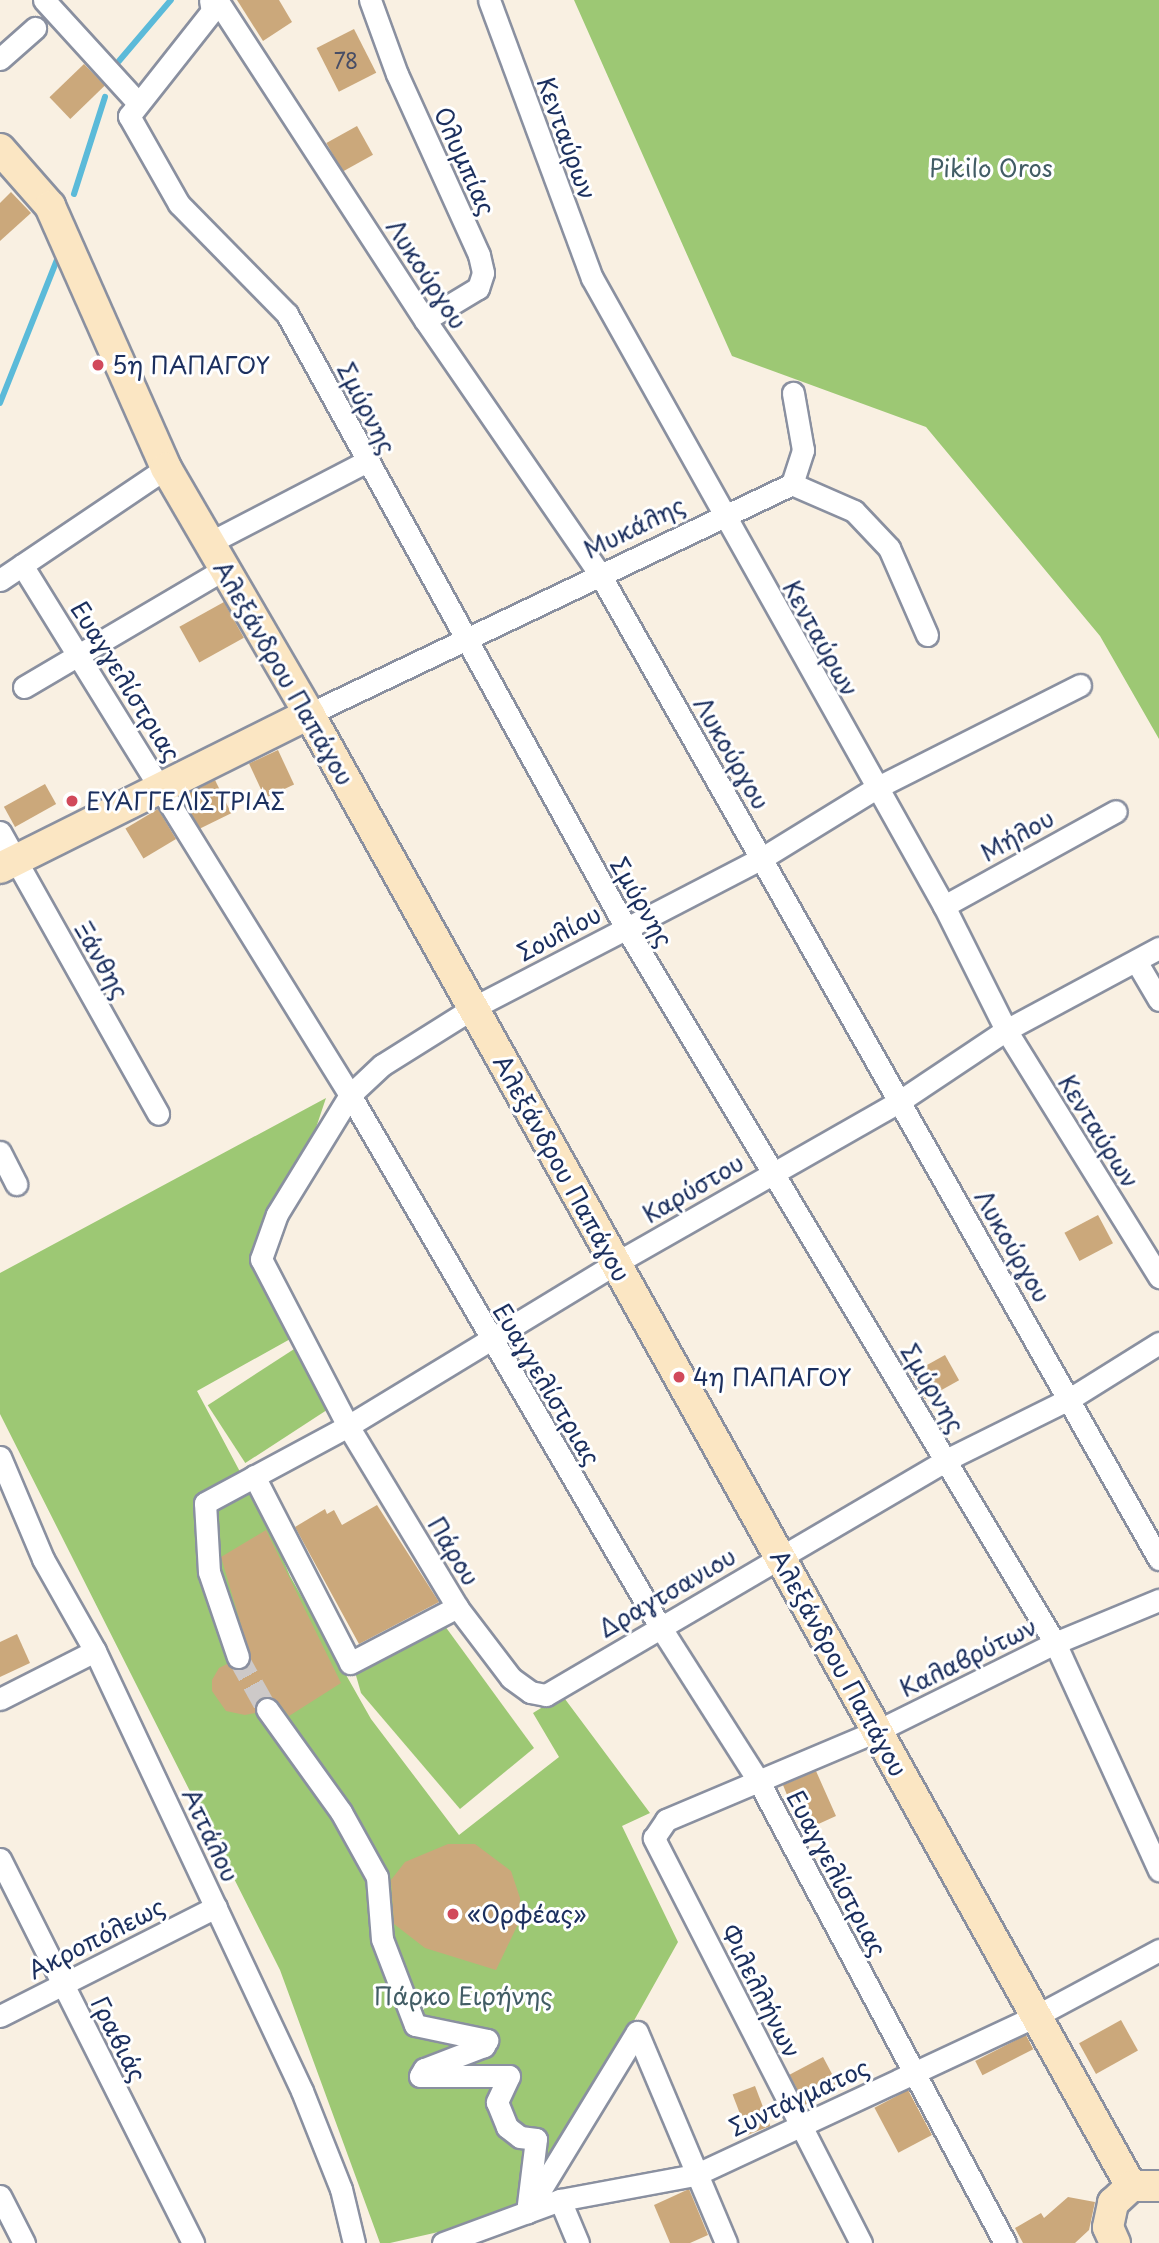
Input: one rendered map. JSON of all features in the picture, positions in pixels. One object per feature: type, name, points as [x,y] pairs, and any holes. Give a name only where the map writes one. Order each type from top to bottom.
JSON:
[{"type":"street","points":[[44,0],[137,102],[212,11],[210,0]]},
{"type":"street","name":"Λυκούργου","points":[[217,0],[425,320],[599,573],[1071,1398],[1159,1559]]},
{"type":"street","name":"Ολυμπίας","points":[[370,0],[397,74],[479,255],[483,273],[478,288],[425,320]]},
{"type":"street","name":"Κενταύρων","points":[[489,0],[592,278],[722,515],[944,906],[1006,1030],[1159,1277]]},
{"type":"street","points":[[0,59],[35,28]]},
{"type":"street","name":"Σμύρνης","points":[[137,102],[128,116],[179,204],[287,314],[365,462],[626,928],[1055,1643],[1159,1870]]},
{"type":"street","name":"Αλεξάνδρου Παπάγου","points":[[0,149],[50,206],[166,468],[309,714],[1036,2016],[1145,2186],[1113,2203],[1108,2215],[1110,2242]]},
{"type":"street","points":[[793,393],[803,450],[792,484],[854,511],[890,548],[927,635]]},
{"type":"street","points":[[24,687],[78,654],[216,556],[365,462]]},
{"type":"street","points":[[0,580],[166,468]]},
{"type":"street","name":"Μυκάλης","points":[[309,714],[599,573],[792,484]]},
{"type":"street","name":"Ευαγγελίστριας","points":[[22,565],[350,1095],[659,1625],[759,1782],[1005,2243]]},
{"type":"street","name":"Σουλίου","points":[[348,1426],[261,1259],[277,1214],[350,1095],[382,1065],[473,1008],[762,858],[876,788],[1080,685]]},
{"type":"street","points":[[8,864],[309,714]]},
{"type":"street","name":"Μήλου","points":[[944,906],[1116,811]]},
{"type":"street","name":"Ξάνθης","points":[[0,832],[8,864],[158,1114]]},
{"type":"street","name":"Καρύστου","points":[[237,1657],[209,1572],[205,1503],[348,1426],[616,1264],[900,1101],[1006,1030],[1159,948]]},
{"type":"street","points":[[1136,961],[1159,1000]]},
{"type":"street","points":[[0,1152],[16,1184]]},
{"type":"street","name":"Δραγτσανιου","points":[[530,1692],[545,1695],[555,1690],[659,1625],[780,1558],[946,1460],[1071,1398],[1159,1343]]},
{"type":"street","name":"Πάρου","points":[[348,1426],[457,1607],[491,1655],[530,1692]]},
{"type":"street","name":"Αττάλου","points":[[0,1457],[43,1559],[95,1651],[302,2091],[341,2189],[354,2243]]},
{"type":"street","points":[[254,1476],[350,1663],[457,1607]]},
{"type":"street","name":"Καλαβρύτων","points":[[654,1838],[666,1820],[877,1731],[1055,1643],[1159,1600]]},
{"type":"street","points":[[0,1699],[95,1651]]},
{"type":"street","points":[[267,1709],[341,1812],[377,1877],[382,1939],[415,2025],[487,2040],[484,2046],[424,2069],[420,2076],[509,2076],[497,2102],[507,2127],[520,2137],[536,2139],[527,2212]]},
{"type":"street","name":"Φιλελλήνων","points":[[654,1838],[861,2243]]},
{"type":"street","name":"Γραβιάς","points":[[0,1858],[193,2243]]},
{"type":"street","name":"Ακροπόλεως","points":[[0,2016],[216,1907]]},
{"type":"street","name":"Συντάγματος","points":[[443,2243],[560,2200],[695,2175],[799,2123],[1036,2016],[1159,1950]]},
{"type":"street","points":[[527,2212],[637,2032],[695,2175],[726,2243]]},
{"type":"street","points":[[0,2196],[24,2243]]},
{"type":"street","points":[[560,2200],[579,2243]]},
{"type":"green space","name":"Pikilo Oros","points":[[574,0],[1159,0],[1159,739],[1100,636],[926,427],[732,356]]},
{"type":"green space","name":"Πάρκο Ειρήνης","points":[[326,1098],[268,1271],[301,1333],[197,1391],[269,1526],[290,1576],[371,1719],[459,1835],[559,1757],[533,1713],[562,1695],[650,1813],[622,1826],[678,1942],[527,2212],[390,2243],[380,2243],[280,1970],[0,1414],[0,1273]]},
{"type":"green space","points":[[305,1342],[343,1400],[245,1463],[208,1405]]},
{"type":"green space","points":[[442,1622],[534,1748],[460,1809],[361,1693],[355,1672]]},
{"type":"building","points":[[237,0],[279,0],[292,22],[263,41]]},
{"type":"building","points":[[354,29],[376,73],[339,92],[317,48]]},
{"type":"building","points":[[84,64],[105,86],[70,119],[49,97]]},
{"type":"building","points":[[357,126],[373,155],[342,172],[326,143]]},
{"type":"building","points":[[11,192],[31,213],[0,241],[0,203]]},
{"type":"building","points":[[224,602],[244,638],[199,663],[179,627]]},
{"type":"building","points":[[278,750],[294,784],[265,798],[249,764]]},
{"type":"building","points":[[215,780],[231,813],[197,830],[181,797]]},
{"type":"building","points":[[45,784],[56,804],[15,827],[4,807]]},
{"type":"building","points":[[158,809],[176,839],[143,859],[125,829]]},
{"type":"building","points":[[1098,1215],[1113,1243],[1079,1261],[1064,1233]]},
{"type":"building","points":[[945,1355],[959,1380],[925,1399],[911,1374]]},
{"type":"building","points":[[377,1505],[439,1602],[359,1644],[295,1527],[325,1509],[327,1514],[334,1510],[342,1525]]},
{"type":"building","points":[[266,1530],[341,1683],[289,1716],[277,1701],[266,1696],[255,1703],[255,1713],[245,1715],[226,1711],[212,1691],[212,1680],[219,1668],[227,1664],[242,1670],[251,1659],[221,1557]]},
{"type":"building","points":[[17,1634],[30,1663],[0,1677],[0,1642]]},
{"type":"building","points":[[816,1771],[836,1816],[814,1826],[803,1799],[791,1805],[783,1785]]},
{"type":"building","name":"«Ορφέας»","points":[[448,1844],[475,1844],[511,1871],[520,1898],[519,1922],[496,1970],[425,1948],[394,1924],[391,1880],[405,1862]]},
{"type":"building","points":[[1121,2020],[1138,2051],[1096,2074],[1079,2043]]},
{"type":"building","points":[[1026,2035],[1033,2049],[982,2075],[975,2061]]},
{"type":"building","points":[[823,2057],[839,2087],[805,2105],[789,2075]]},
{"type":"building","points":[[755,2086],[770,2126],[748,2135],[733,2095]]},
{"type":"building","points":[[908,2090],[932,2135],[898,2153],[874,2108]]},
{"type":"building","points":[[689,2189],[708,2235],[690,2243],[670,2243],[654,2205]]},
{"type":"building","points":[[1068,2197],[1095,2202],[1089,2230],[1075,2243],[1023,2243],[1015,2228],[1041,2213],[1044,2218]]},
{"type":"waterway","points":[[119,61],[171,0]]},
{"type":"waterway","points":[[74,194],[105,97]]},
{"type":"waterway","points":[[0,403],[57,260]]},
{"type":"tunnel","points":[[238,1657],[267,1709]]},
{"type":"place","name":"5η ΠΑΠΑΓΟΥ","points":[[98,365]]},
{"type":"place","name":"ΕΥΑΓΓΕΛΙΣΤΡΙΑΣ","points":[[72,801]]},
{"type":"place","name":"4η ΠΑΠΑΓΟΥ","points":[[679,1377]]},
{"type":"place","name":"«Ορφέας»","points":[[453,1914]]}]
